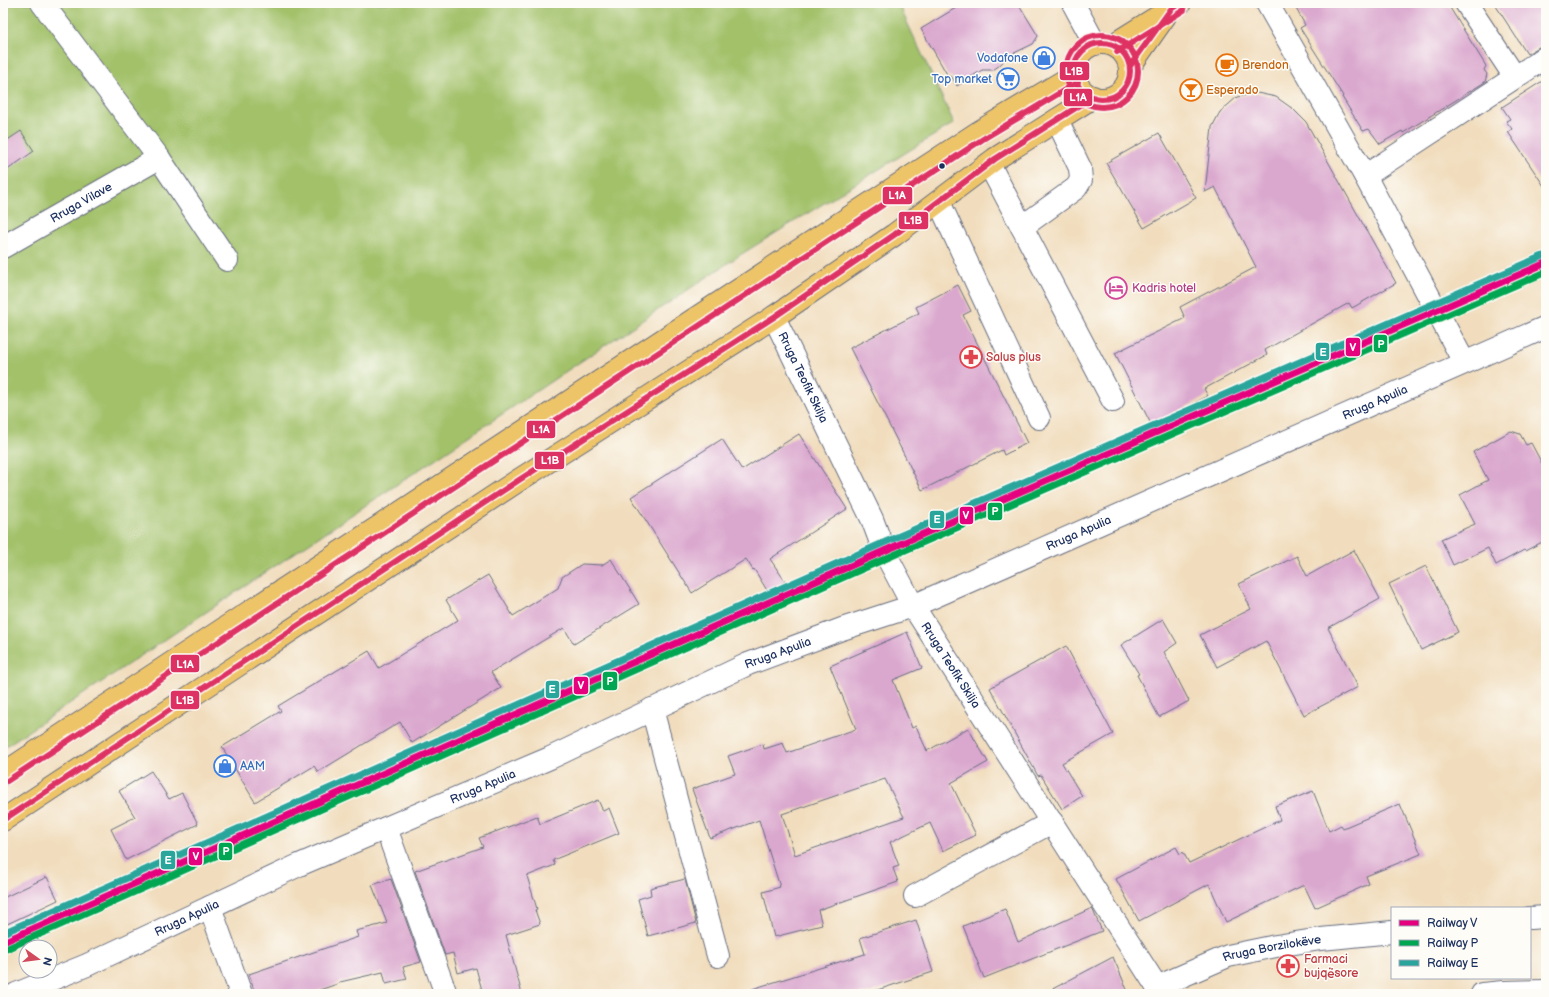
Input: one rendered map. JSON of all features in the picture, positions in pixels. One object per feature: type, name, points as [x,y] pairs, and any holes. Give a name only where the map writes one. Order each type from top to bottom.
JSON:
[{"type":"main road","points":[[1104,44],[1124,53],[1130,66],[1130,76],[1127,85],[1120,92],[1112,97],[1102,99],[1093,97],[1084,92],[1078,84],[1074,75],[1075,65],[1079,56],[1086,48],[1104,44],[1176,6]]},
{"type":"main road","points":[[1130,66],[1176,6]]},
{"type":"main road","points":[[3,774],[979,132],[1074,75]]},
{"type":"main road","points":[[3,820],[519,480],[774,317],[894,235],[989,164],[1093,97]]},
{"type":"street","points":[[42,3],[159,158],[227,260]]},
{"type":"street","points":[[1073,3],[1104,44]]},
{"type":"street","points":[[1267,3],[1365,176],[1464,362]]},
{"type":"street","points":[[1466,3],[1515,77]]},
{"type":"street","points":[[1365,176],[1546,57]]},
{"type":"street","points":[[1022,227],[1076,188],[1081,180],[1080,168],[1057,120]]},
{"type":"street","name":"Rruga Vilave","points":[[3,247],[159,158]]},
{"type":"street","points":[[989,164],[1113,401]]},
{"type":"street","points":[[939,202],[1038,418]]},
{"type":"street","name":"Rruga Teofik Skilja","points":[[774,317],[872,518],[884,551],[913,606],[1159,990]]},
{"type":"street","name":"Rruga Apulia","points":[[16,994],[87,965],[299,865],[550,758],[748,664],[842,629],[913,606],[1546,327]]},
{"type":"street","points":[[652,709],[718,956]]},
{"type":"street","points":[[915,896],[1052,822]]},
{"type":"street","points":[[386,828],[446,994]]},
{"type":"street","points":[[210,907],[241,994]]},
{"type":"street","points":[[1531,918],[1546,917]]},
{"type":"street","name":"Rruga Borzilokëve","points":[[1159,990],[1228,956],[1320,939],[1391,932]]},
{"type":"street","points":[[1482,994],[1546,991]]},
{"type":"green space","points":[[3,3],[898,3],[954,123],[740,255],[3,748]]},
{"type":"building","points":[[964,3],[1018,3],[1038,36],[1033,44],[1008,56],[993,70],[982,70],[957,86],[952,77],[948,76],[921,29]]},
{"type":"building","points":[[1293,3],[1447,3],[1486,66],[1484,70],[1487,74],[1485,82],[1403,133],[1402,131],[1380,144],[1369,129],[1363,131],[1342,97],[1343,96],[1300,28],[1305,25]]},
{"type":"building","points":[[1494,3],[1546,3],[1546,45],[1527,54]]},
{"type":"building","points":[[1546,72],[1546,189],[1508,132],[1512,129],[1506,121],[1510,119],[1502,107],[1544,80],[1541,75]]},
{"type":"building","points":[[1257,93],[1276,97],[1293,109],[1306,122],[1396,283],[1352,308],[1349,303],[1265,350],[1267,355],[1204,389],[1208,396],[1151,424],[1115,353],[1185,318],[1180,307],[1256,267],[1215,187],[1205,192],[1212,127],[1220,112],[1237,97]]},
{"type":"building","points":[[21,131],[34,151],[3,173],[3,143]]},
{"type":"building","points":[[1159,133],[1196,198],[1144,228],[1106,163]]},
{"type":"building","points":[[958,285],[971,311],[963,315],[1027,443],[1004,455],[1002,450],[922,490],[850,348],[919,313],[916,307]]},
{"type":"building","points":[[1511,431],[1520,434],[1526,445],[1531,443],[1546,471],[1546,540],[1496,565],[1488,548],[1453,565],[1441,539],[1475,524],[1460,495],[1488,480],[1473,452]]},
{"type":"building","points":[[799,434],[847,509],[770,559],[785,581],[768,592],[746,559],[692,593],[631,497],[722,439],[742,470]]},
{"type":"building","points":[[1354,550],[1380,599],[1328,628],[1358,687],[1304,715],[1266,641],[1217,667],[1200,635],[1251,609],[1239,584],[1297,556],[1307,576]]},
{"type":"building","points":[[611,559],[639,604],[574,644],[564,628],[491,672],[501,688],[412,743],[400,722],[318,772],[314,766],[255,802],[222,747],[281,711],[278,706],[369,651],[379,668],[458,620],[446,600],[488,575],[513,616],[558,588],[562,577],[582,564],[602,565]]},
{"type":"building","points":[[1426,566],[1458,632],[1421,650],[1389,584]]},
{"type":"building","points":[[1163,619],[1177,643],[1164,652],[1189,701],[1159,717],[1137,675],[1139,674],[1121,645]]},
{"type":"building","points":[[907,632],[922,668],[893,680],[912,728],[916,726],[927,751],[968,728],[988,762],[951,783],[976,835],[943,851],[930,823],[890,842],[899,866],[893,868],[898,882],[818,910],[822,925],[774,937],[763,892],[780,887],[759,820],[710,838],[692,789],[735,774],[728,756],[763,744],[764,749],[783,743],[787,753],[856,729],[830,666]],"holes":[[[885,779],[904,817],[795,855],[782,814]]]},
{"type":"building","points":[[1066,646],[1113,734],[1062,763],[1082,796],[1062,809],[1041,775],[1038,776],[990,688]]},
{"type":"building","points":[[151,771],[169,799],[182,793],[198,824],[126,860],[111,829],[135,817],[119,791]]},
{"type":"building","points":[[1313,791],[1329,831],[1341,825],[1343,828],[1400,804],[1421,854],[1366,876],[1369,884],[1315,908],[1304,885],[1226,922],[1209,884],[1139,921],[1116,879],[1176,847],[1180,854],[1183,852],[1189,863],[1280,820],[1275,806]]},
{"type":"building","points":[[598,800],[603,811],[609,808],[619,833],[553,860],[555,865],[527,876],[540,924],[506,935],[522,994],[483,994],[476,968],[458,973],[453,953],[445,955],[415,871],[483,847],[479,838],[537,816],[540,824]]},
{"type":"building","points":[[47,877],[58,900],[3,926],[3,898]]},
{"type":"building","points":[[391,879],[421,962],[403,967],[407,979],[386,984],[383,972],[340,982],[308,994],[255,994],[249,974],[358,937],[356,931],[387,923],[372,885]]},
{"type":"building","points":[[685,879],[696,923],[648,936],[638,899],[651,895],[650,888]]},
{"type":"building","points":[[1092,908],[1102,931],[984,978],[963,926],[1005,909],[1018,942]]},
{"type":"building","points":[[916,920],[933,972],[865,994],[753,994],[752,989],[865,954],[860,938]]},
{"type":"building","points":[[1113,957],[1129,994],[1043,994]]},
{"type":"rail line","name":"E","points":[[3,933],[881,544],[1543,256]]},
{"type":"rail line","name":"V","points":[[3,942],[884,551],[1546,263]]},
{"type":"rail line","name":"P","points":[[6,949],[887,558],[1546,272]]},
{"type":"transit line","name":"L1B","points":[[1130,66],[1171,9],[1180,3]]},
{"type":"transit line","name":"L1A","points":[[1117,52],[1184,10]]},
{"type":"transit line","name":"L1A","points":[[1102,35],[1122,41],[1132,51],[1138,71],[1132,91],[1122,101],[1102,107],[1082,101],[1072,91],[1066,71],[1072,51],[1082,41],[1102,35]]},
{"type":"transit line","name":"L1B","points":[[1102,43],[1113,45],[1122,51],[1128,60],[1130,71],[1128,82],[1122,91],[1113,97],[1102,99],[1091,97],[1082,91],[1076,82],[1074,71],[1076,60],[1082,51],[1091,45],[1102,43]]},
{"type":"transit line","name":"L1A","points":[[7,781],[983,139],[1078,82]]},
{"type":"transit line","name":"L1B","points":[[3,820],[519,480],[774,317],[894,235],[995,159],[1093,97]]},
{"type":"place","name":"Vodafone","points":[[1044,58]]},
{"type":"place","name":"Brendon","points":[[1227,65]]},
{"type":"place","name":"Top market","points":[[1008,79]]},
{"type":"place","name":"Esperado","points":[[1191,90]]},
{"type":"place","name":"Kadris hotel","points":[[1116,288]]},
{"type":"place","name":"Salus plus","points":[[971,357]]},
{"type":"place","name":"AAM","points":[[225,766]]},
{"type":"place","name":"Farmaci bujqësore","points":[[1288,966]]}]
